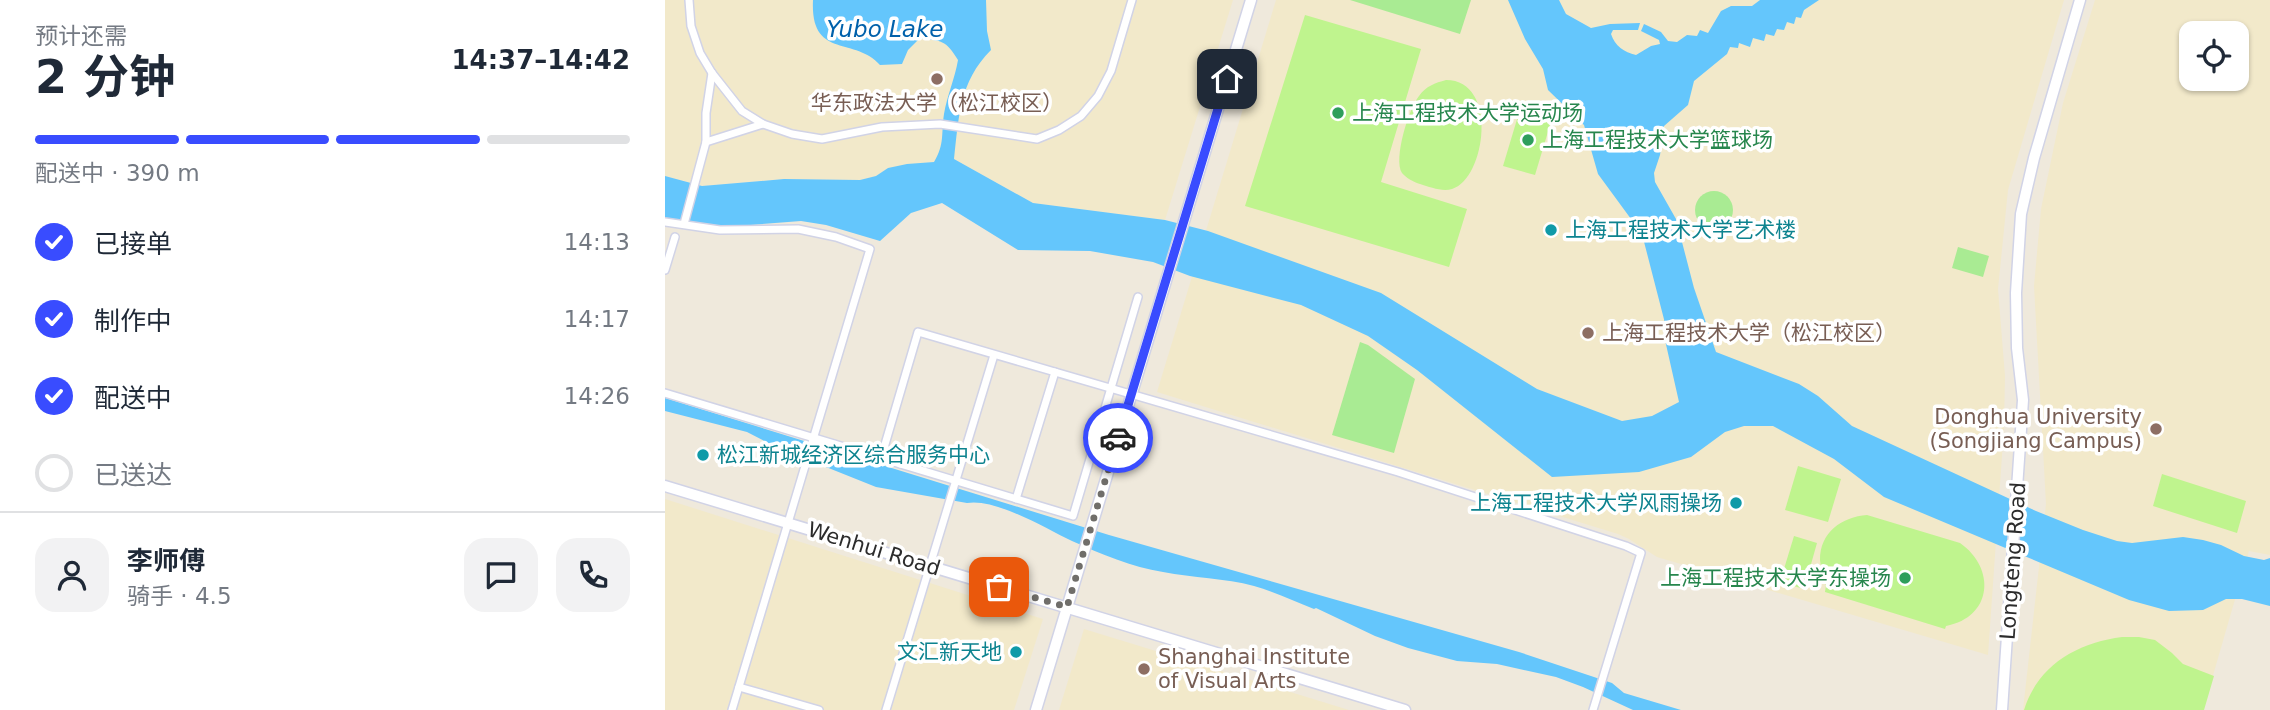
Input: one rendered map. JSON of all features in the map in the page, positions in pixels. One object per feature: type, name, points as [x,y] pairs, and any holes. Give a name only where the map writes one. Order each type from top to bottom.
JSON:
[{"type":"main road","points":[[1036,710],[1251,0]]},
{"type":"main road","name":"Longteng Road","points":[[2002,710],[2023,400],[2017,348],[2016,293],[2021,214],[2080,0]]},
{"type":"main road","name":"Wenhui Road","points":[[665,486],[1405,710]]},
{"type":"street","points":[[689,0],[691,26],[700,53],[742,111],[763,124],[792,134],[822,139],[882,127],[940,124],[1037,139],[1059,130],[1081,116],[1098,96],[1111,71],[1132,0]]},
{"type":"street","points":[[684,224],[706,142],[706,113],[712,73]]},
{"type":"street","points":[[706,142],[763,124]]},
{"type":"street","points":[[665,222],[720,230],[798,229],[836,237],[870,249],[731,710]]},
{"type":"street","points":[[665,270],[675,237]]},
{"type":"street","points":[[665,393],[1073,516],[1138,297]]},
{"type":"street","points":[[881,458],[918,332],[1398,472],[1626,546],[1641,553],[1593,710]]},
{"type":"street","points":[[886,710],[994,355]]},
{"type":"street","points":[[1016,499],[1055,372]]},
{"type":"street","points":[[739,687],[818,710]]},
{"type":"shaded area","name":"华东政法大学（松江校区）","points":[[665,0],[1233,0],[1165,220],[1033,203],[954,159],[888,168],[876,176],[860,180],[784,179],[702,186],[665,176]]},
{"type":"shaded area","name":"上海工程技术大学（松江校区）","points":[[1276,0],[2064,0],[2008,190],[1998,289],[2005,376],[2004,427],[1988,655],[1657,557],[1618,534],[1157,392]]},
{"type":"shaded area","name":"Donghua University (Songjiang Campus)","points":[[2095,0],[2270,0],[2270,555],[2249,551],[2203,710],[2023,710],[2046,504],[2034,286],[2041,209],[2063,103]]},
{"type":"shaded area","points":[[665,499],[1043,619],[1014,710],[665,710]]},
{"type":"shaded area","name":"Shanghai Institute of Visual Arts","points":[[1084,629],[1349,710],[1059,710]]},
{"type":"green space","points":[[1350,0],[1471,0],[1460,34]]},
{"type":"green space","name":"上海工程技术大学运动场","points":[[1305,15],[1421,49],[1381,182],[1467,209],[1449,267],[1245,206]]},
{"type":"green space","points":[[1446,80],[1463,84],[1474,96],[1480,112],[1482,131],[1473,168],[1464,181],[1452,189],[1444,190],[1406,177],[1402,173],[1399,157],[1403,134],[1415,102],[1428,87]]},
{"type":"green space","name":"上海工程技术大学篮球场","points":[[1521,106],[1553,115],[1535,175],[1503,166]]},
{"type":"green space","points":[[1714,191],[1727,197],[1733,210],[1727,223],[1714,229],[1701,223],[1695,210],[1701,197]]},
{"type":"green space","points":[[1958,247],[1989,256],[1983,277],[1952,268]]},
{"type":"green space","points":[[1360,342],[1415,379],[1394,453],[1332,435]]},
{"type":"green space","points":[[1798,466],[1841,479],[1828,522],[1785,510]]},
{"type":"green space","points":[[2162,474],[2246,501],[2237,533],[2153,506]]},
{"type":"green space","name":"上海工程技术大学东操场","points":[[1867,515],[1960,543],[1972,553],[1984,578],[1981,602],[1973,613],[1962,621],[1946,626],[1945,629],[1825,592],[1826,583],[1820,560],[1824,541],[1841,523]]},
{"type":"green space","points":[[1794,536],[1817,543],[1804,589],[1780,582]]},
{"type":"green space","points":[[2122,637],[2155,640],[2183,664],[2214,676],[2204,710],[2024,710],[2039,680],[2061,659],[2090,645]]},
{"type":"water","name":"Yubo Lake","points":[[813,0],[986,0],[991,50],[972,75],[962,101],[954,159],[1033,203],[1165,220],[1208,231],[1381,293],[1537,389],[1622,421],[1652,416],[1679,402],[1665,340],[1666,327],[1642,234],[1598,174],[1584,125],[1548,90],[1543,69],[1525,39],[1508,0],[1559,0],[1566,14],[1591,28],[1640,23],[1638,30],[1613,30],[1611,34],[1621,48],[1636,55],[1660,44],[1659,40],[1641,31],[1644,24],[1661,32],[1668,41],[1677,42],[1687,35],[1697,36],[1700,30],[1708,33],[1721,11],[1731,6],[1752,6],[1760,0],[1819,0],[1804,10],[1801,18],[1796,17],[1794,24],[1787,22],[1784,30],[1777,29],[1774,36],[1766,34],[1764,41],[1753,38],[1750,47],[1739,43],[1738,48],[1730,47],[1727,54],[1694,81],[1688,105],[1664,126],[1660,155],[1654,173],[1655,182],[1676,219],[1694,288],[1716,352],[1799,384],[1818,396],[1852,426],[2083,530],[2132,543],[2183,537],[2221,545],[2244,556],[2264,560],[2270,558],[2270,606],[2242,599],[2226,599],[2203,610],[2169,611],[2129,600],[1884,497],[1834,459],[1773,426],[1744,426],[1725,432],[1691,457],[1639,472],[1552,477],[1417,370],[1368,336],[1301,305],[1190,276],[1153,262],[1090,251],[1018,250],[942,203],[911,213],[880,241],[826,225],[801,221],[693,226],[665,220],[665,176],[702,186],[784,179],[860,180],[876,176],[888,168],[934,162],[941,144],[945,107],[958,60],[954,53],[942,42],[919,39],[908,50],[902,64],[880,65],[870,56],[826,39],[814,19]]},
{"type":"water","points":[[665,398],[1109,535],[1519,652],[1612,683],[1624,693],[1681,710],[1633,710],[1556,677],[1497,664],[1457,661],[1408,648],[1375,636],[1316,608],[1254,586],[1151,570],[1117,560],[992,505],[876,487],[776,447],[747,432],[665,411]]},
{"type":"way so far","points":[[999,587],[1067,607],[1118,438]]},
{"type":"place","name":"华东政法大学（松江校区）","points":[[937,79]]},
{"type":"place","name":"上海工程技术大学运动场","points":[[1338,113]]},
{"type":"place","name":"上海工程技术大学篮球场","points":[[1528,140]]},
{"type":"place","name":"上海工程技术大学艺术楼","points":[[1551,230]]},
{"type":"place","name":"上海工程技术大学（松江校区）","points":[[1588,333]]},
{"type":"place","name":"Donghua University (Songjiang Campus)","points":[[2156,429]]},
{"type":"place","name":"松江新城经济区综合服务中心","points":[[703,455]]},
{"type":"place","name":"上海工程技术大学风雨操场","points":[[1736,503]]},
{"type":"place","name":"上海工程技术大学东操场","points":[[1905,578]]},
{"type":"place","name":"文汇新天地","points":[[1016,652]]},
{"type":"place","name":"Shanghai Institute of Visual Arts","points":[[1144,669]]},
{"type":"route","points":[[1118,438],[1227,79]]}]
